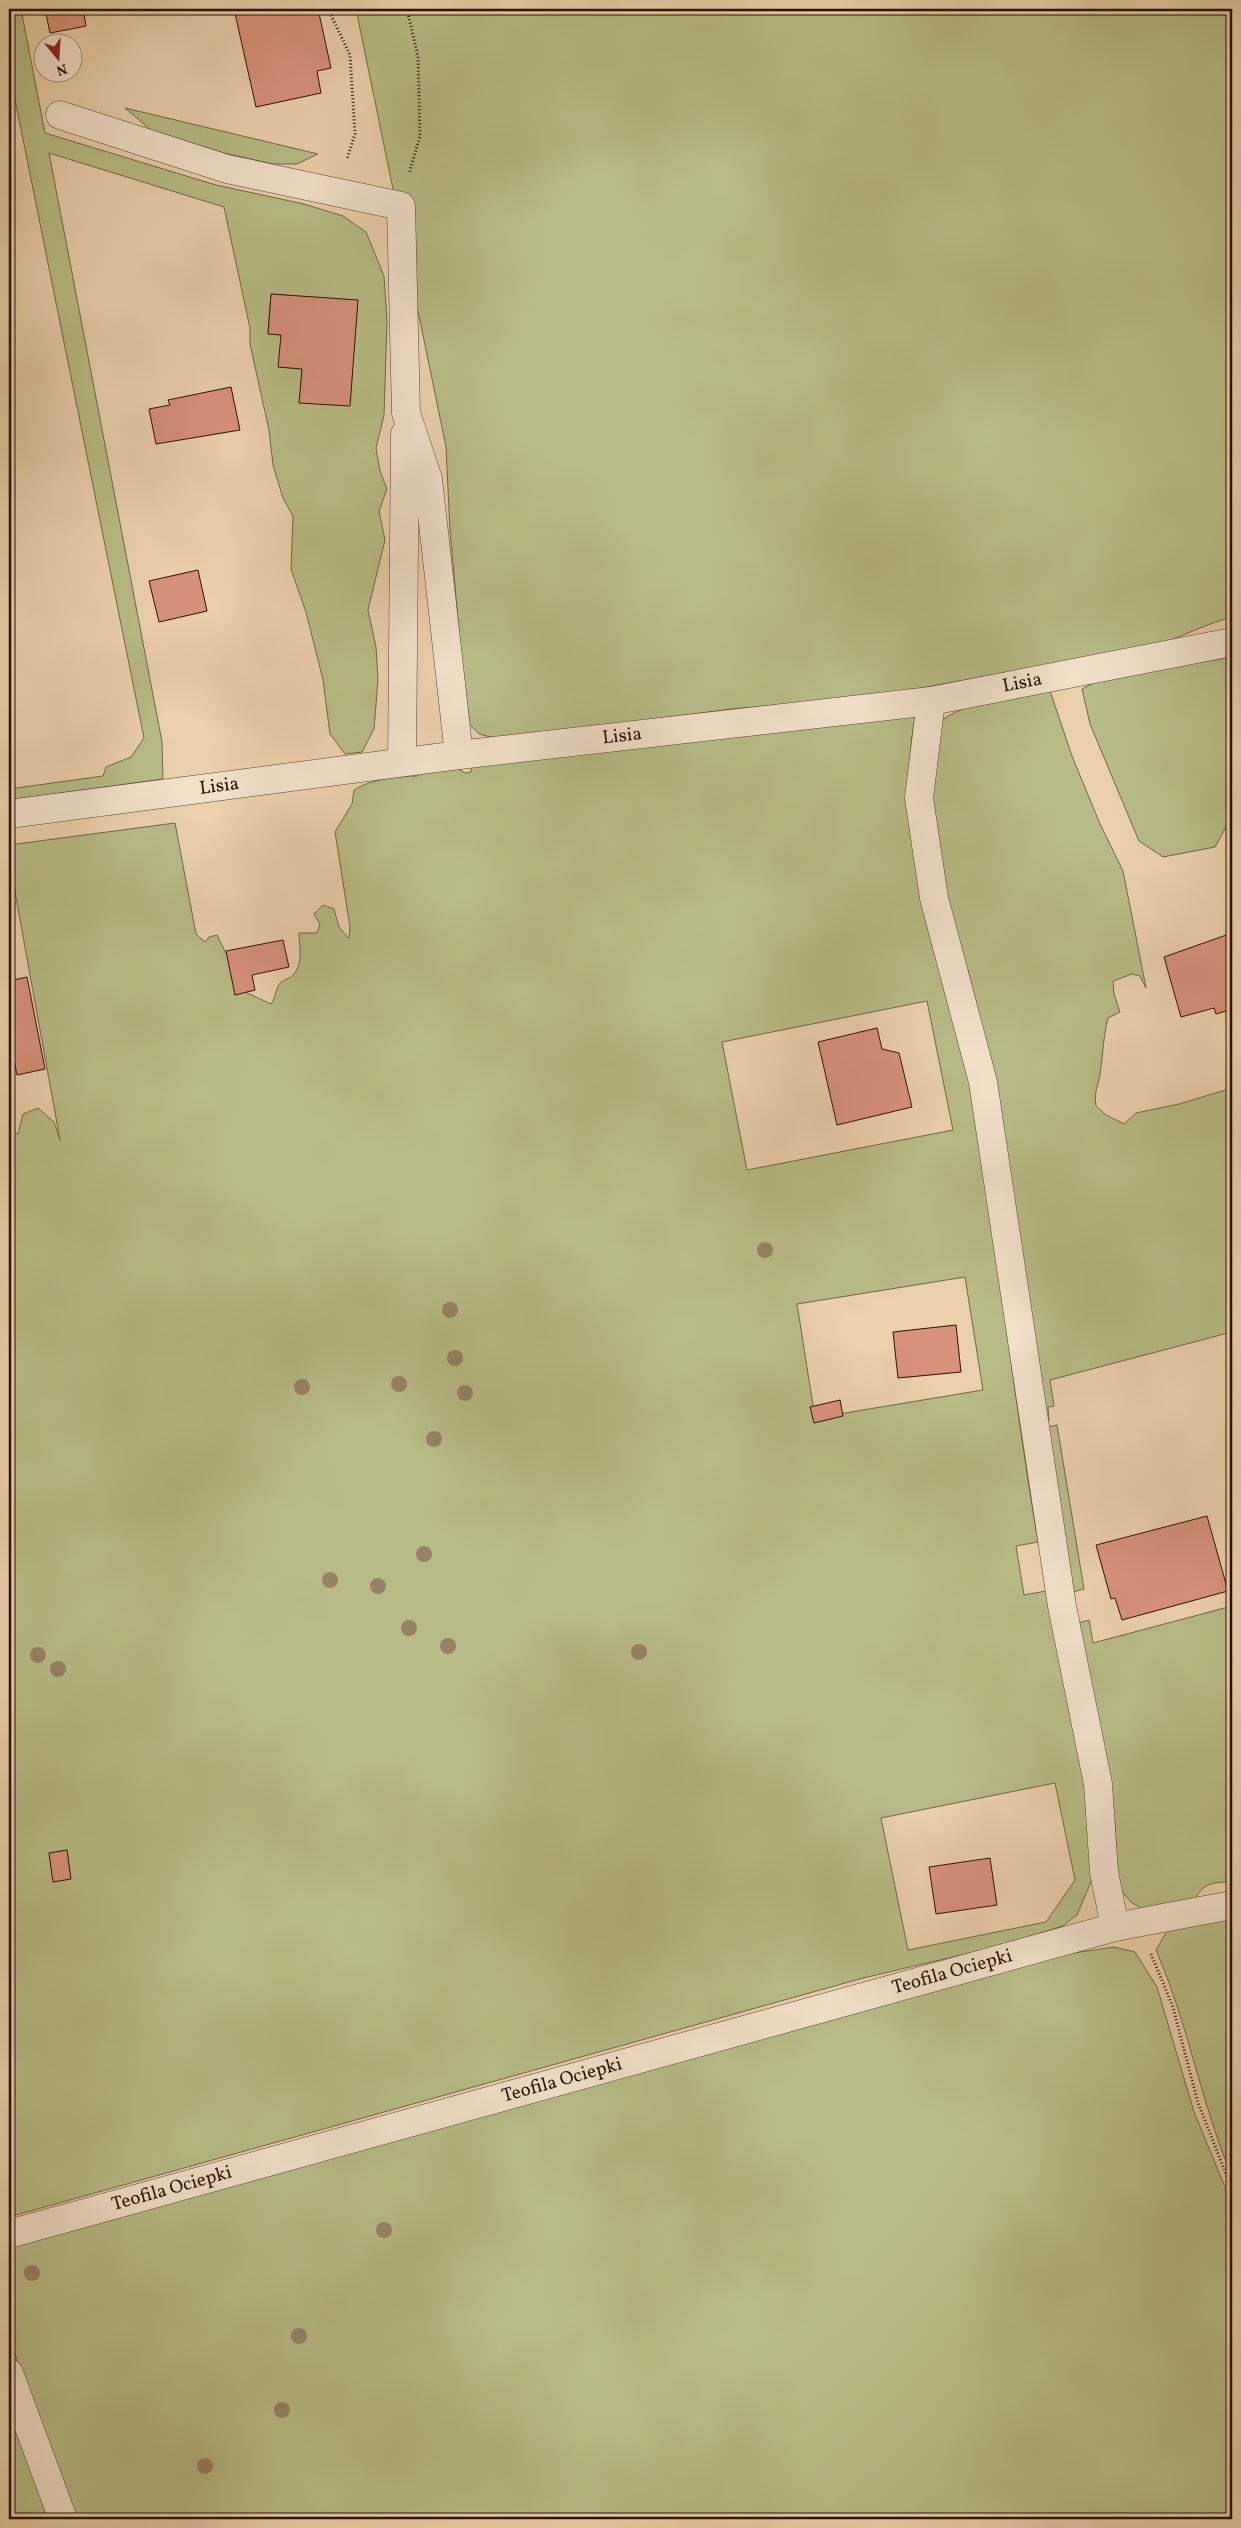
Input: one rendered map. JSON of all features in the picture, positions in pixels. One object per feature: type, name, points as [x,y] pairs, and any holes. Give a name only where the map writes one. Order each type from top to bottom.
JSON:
[{"type":"street","points":[[60,115],[227,169],[401,206],[406,413],[402,762]]},
{"type":"street","points":[[406,413],[428,479],[458,754]]},
{"type":"street","name":"Lisia","points":[[9,814],[458,754],[931,701],[1232,642]]},
{"type":"street","points":[[931,701],[920,798],[934,898],[983,1082],[1062,1606],[1098,1784],[1104,1872],[1115,1927]]},
{"type":"street","name":"Teofila Ociepki","points":[[9,2234],[1115,1927],[1232,1905]]},
{"type":"street","points":[[9,2373],[63,2519]]},
{"type":"path","points":[[328,9],[350,56],[355,134],[336,193]]},
{"type":"path","points":[[401,206],[420,136],[418,58],[407,9]]},
{"type":"path","points":[[1115,1927],[1150,1951],[1173,2007],[1198,2103],[1232,2189]]},
{"type":"green space","points":[[9,9],[21,9],[32,66],[32,82],[35,82],[45,133],[216,185],[304,204],[343,216],[366,232],[384,276],[387,321],[384,415],[376,448],[380,471],[387,489],[379,511],[385,540],[368,610],[376,647],[378,680],[374,729],[362,752],[345,754],[330,734],[323,680],[306,612],[291,569],[293,516],[283,498],[273,465],[269,430],[250,344],[250,328],[224,207],[49,153],[162,742],[163,779],[9,800],[9,789],[103,776],[106,767],[131,757],[144,738],[9,70]],"holes":[[[271,294],[357,301],[300,403],[302,369],[279,367],[281,335],[268,333]]]},
{"type":"green space","points":[[356,9],[1232,9],[1232,617],[1158,645],[871,697],[732,709],[498,739],[479,734],[470,725],[462,665],[450,530],[446,447]]},
{"type":"green space","points":[[125,108],[318,154],[297,164],[273,164],[224,153],[151,130]]},
{"type":"green space","points":[[1232,657],[1232,699],[1227,730],[1231,818],[1215,847],[1163,857],[1139,841],[1090,724],[1082,689],[1103,678]]},
{"type":"green space","points":[[1050,691],[1072,756],[1100,824],[1123,871],[1146,988],[1140,976],[1132,974],[1113,981],[1114,994],[1120,1012],[1108,1018],[1096,1092],[1096,1106],[1106,1115],[1124,1124],[1136,1113],[1179,1104],[1232,1088],[1232,1332],[1050,1380],[1054,1406],[1048,1407],[1049,1421],[1043,1422],[991,1065],[968,970],[964,971],[934,834],[932,797],[939,723],[949,716],[976,705]]},
{"type":"green space","points":[[916,714],[910,765],[913,814],[973,1100],[1038,1542],[1016,1546],[1024,1595],[1046,1591],[1082,1770],[1093,1844],[1093,1877],[1077,1915],[1063,1926],[991,1948],[863,1978],[9,2217],[9,1131],[18,1134],[23,1114],[38,1108],[54,1122],[60,1140],[9,859],[9,845],[175,823],[196,934],[205,942],[209,937],[217,935],[245,992],[271,1004],[280,983],[292,976],[299,965],[299,933],[317,933],[320,924],[314,914],[323,905],[334,909],[339,927],[349,939],[350,927],[335,832],[352,804],[354,790],[376,781],[418,776],[419,773],[453,766],[465,773],[471,772],[472,765]],"holes":[[[927,1001],[953,1130],[747,1170],[722,1042]],[[965,1277],[983,1390],[815,1418],[797,1304]],[[1055,1783],[1075,1880],[1046,1922],[908,1950],[881,1818]]]},
{"type":"green space","points":[[1057,1425],[1084,1589],[1069,1593],[1043,1428]]},
{"type":"green space","points":[[1232,1606],[1232,1779],[1228,1780],[1232,1794],[1232,1882],[1210,1884],[1198,1893],[1195,1899],[1145,1911],[1131,1902],[1118,1887],[1115,1824],[1074,1624],[1089,1620],[1093,1643]]},
{"type":"green space","points":[[1232,1913],[1232,2177],[1221,2149],[1177,2006],[1156,1950],[1167,1931]]},
{"type":"green space","points":[[1114,1947],[1135,1952],[1157,1987],[1194,2112],[1232,2204],[1232,2519],[73,2519],[9,2337],[9,2248],[15,2242],[1067,1954]]},
{"type":"green space","points":[[9,2392],[51,2519],[9,2519]]},
{"type":"building","points":[[45,9],[83,9],[86,26],[50,32]]},
{"type":"building","points":[[234,9],[318,9],[331,68],[317,71],[321,93],[256,107]]},
{"type":"building","points":[[271,294],[358,300],[350,406],[299,403],[302,369],[278,367],[281,335],[268,334]]},
{"type":"building","points":[[231,387],[240,430],[156,444],[149,409],[170,405],[168,400]]},
{"type":"building","points":[[198,570],[207,611],[159,622],[149,581]]},
{"type":"building","points":[[1232,933],[1232,1009],[1216,1014],[1214,1008],[1181,1017],[1164,957]]},
{"type":"building","points":[[283,940],[289,967],[252,975],[255,990],[235,995],[226,951]]},
{"type":"building","points":[[27,977],[45,1069],[17,1075],[9,1033],[9,981]]},
{"type":"building","points":[[877,1028],[882,1049],[899,1053],[912,1107],[837,1125],[818,1042]]},
{"type":"building","points":[[956,1325],[961,1372],[898,1378],[893,1332]]},
{"type":"building","points":[[840,1400],[843,1416],[814,1423],[810,1407]]},
{"type":"building","points":[[1207,1516],[1228,1591],[1122,1620],[1115,1598],[1111,1599],[1096,1545]]},
{"type":"building","points":[[67,1850],[71,1879],[53,1882],[49,1853]]},
{"type":"building","points":[[990,1858],[997,1905],[936,1914],[929,1867]]}]
